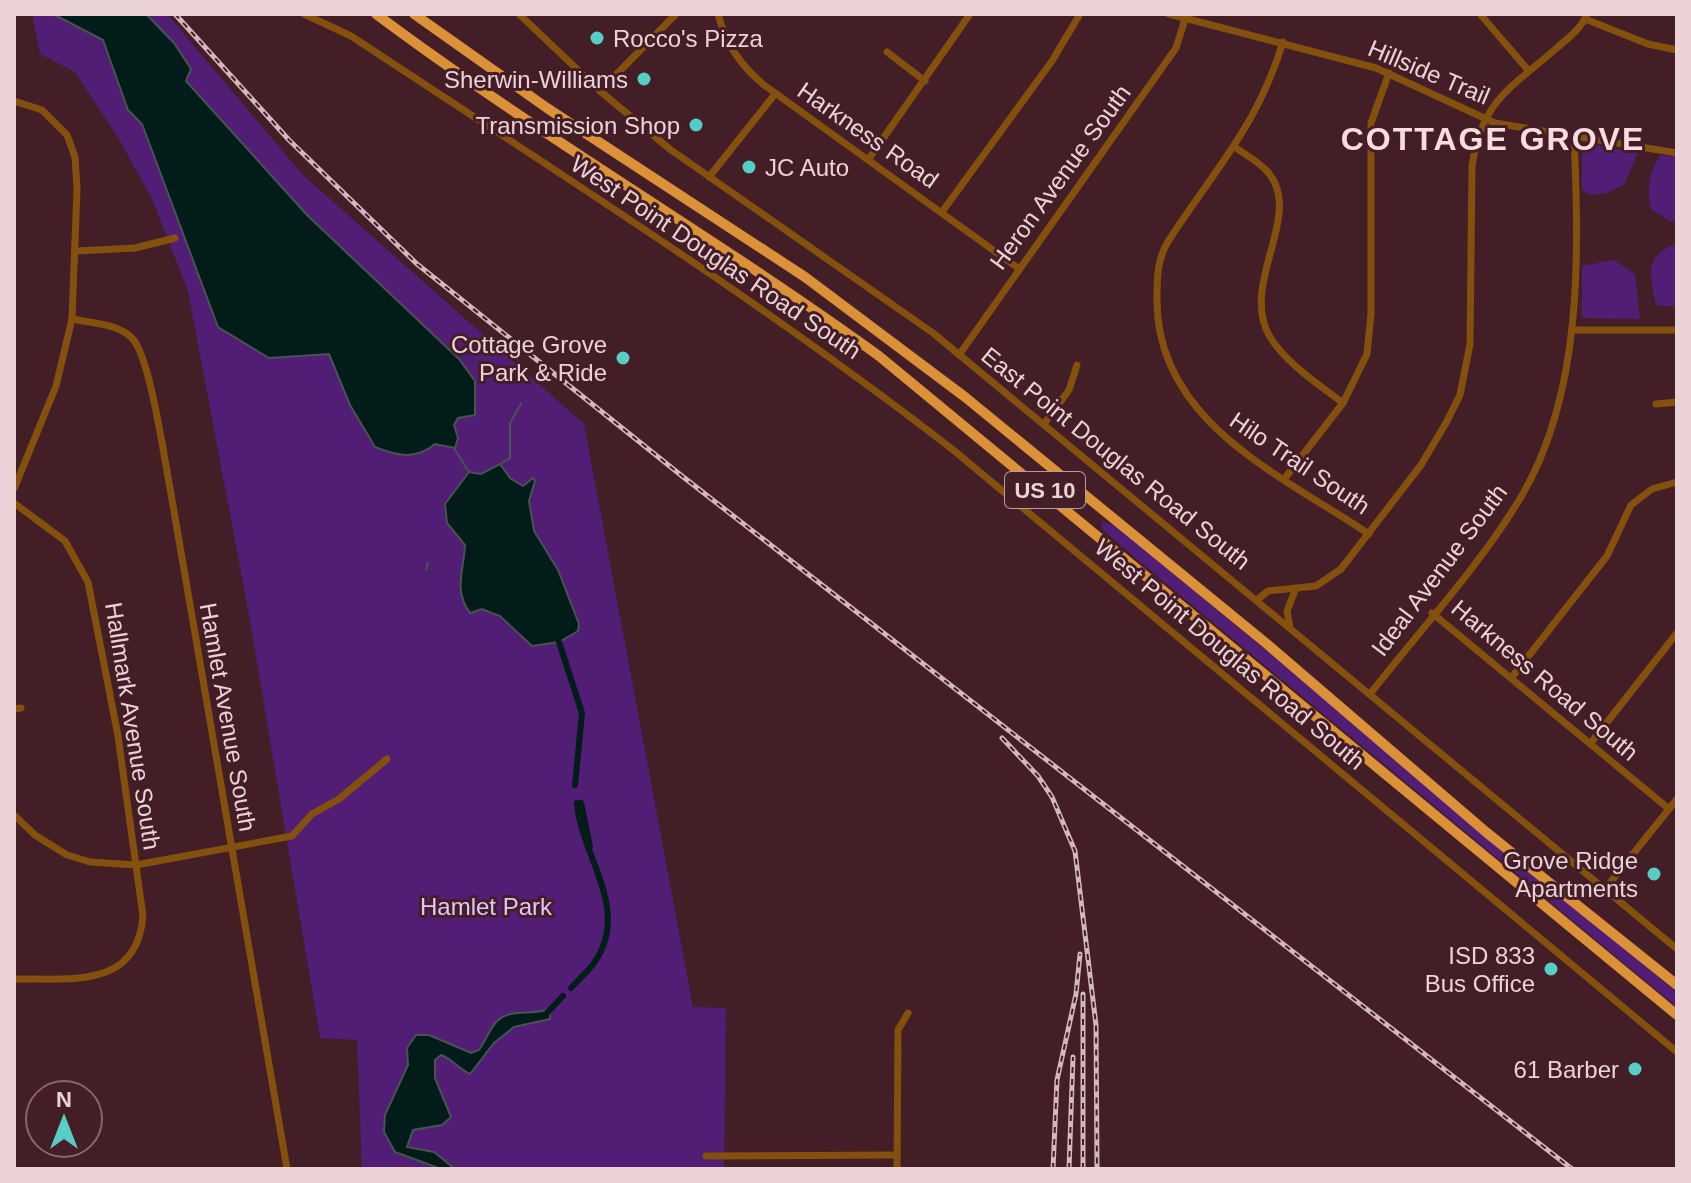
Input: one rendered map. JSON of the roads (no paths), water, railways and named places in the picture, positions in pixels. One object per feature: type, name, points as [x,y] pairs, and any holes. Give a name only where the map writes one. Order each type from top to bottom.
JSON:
[{"type":"highway","name":"US 10","points":[[376,14],[461,78],[797,296],[879,356],[1677,1015]]},
{"type":"highway","name":"US 10","points":[[414,14],[547,108],[805,277],[965,397],[1267,644],[1486,832],[1677,985]]},
{"type":"street","name":"West Point Douglas Road South","points":[[304,14],[364,45],[791,328],[870,385],[952,449],[1677,1052]]},
{"type":"street","name":"East Point Douglas Road South","points":[[519,14],[600,91],[709,177],[859,278],[959,355],[1677,949]]},
{"type":"street","points":[[600,91],[676,14]]},
{"type":"street","name":"Harkness Road","points":[[718,14],[723,32],[744,68],[775,94],[1018,268]]},
{"type":"street","points":[[868,160],[970,14]]},
{"type":"street","points":[[942,212],[1052,61],[1080,14]]},
{"type":"street","name":"Hillside Trail","points":[[1169,14],[1283,42],[1389,73],[1487,119],[1677,153]]},
{"type":"street","points":[[1480,14],[1505,39],[1528,70]]},
{"type":"street","points":[[1257,600],[1268,591],[1316,586],[1330,579],[1369,534],[1434,444],[1460,395],[1468,366],[1472,167],[1487,119],[1498,97],[1562,44],[1586,17],[1648,44],[1677,50]]},
{"type":"street","name":"Heron Avenue South","points":[[959,355],[1176,48],[1185,19]]},
{"type":"street","name":"Hilo Trail South","points":[[1283,42],[1266,92],[1236,148],[1166,244],[1157,272],[1157,316],[1164,347],[1195,410],[1222,437],[1369,534]]},
{"type":"street","points":[[887,52],[925,81]]},
{"type":"street","points":[[1285,478],[1343,403],[1367,354],[1371,314],[1371,123],[1389,73]]},
{"type":"street","points":[[709,177],[775,94]]},
{"type":"street","points":[[14,101],[42,110],[67,135],[75,157],[77,251],[72,319],[56,386],[14,489]]},
{"type":"street","name":"Ideal Avenue South","points":[[1370,694],[1522,495],[1551,425],[1574,330],[1574,136]]},
{"type":"street","points":[[1236,148],[1267,171],[1279,206],[1279,224],[1261,287],[1265,326],[1285,356],[1343,403]]},
{"type":"street","points":[[77,251],[135,248],[175,238]]},
{"type":"street","name":"Hamlet Avenue South","points":[[72,319],[114,327],[133,338],[148,378],[170,488],[287,1169]]},
{"type":"street","points":[[1574,330],[1677,330]]},
{"type":"street","points":[[1044,424],[1069,390],[1077,365]]},
{"type":"street","points":[[1656,404],[1677,402]]},
{"type":"street","points":[[1512,677],[1600,566],[1631,505],[1652,489],[1677,482]]},
{"type":"street","name":"Hallmark Avenue South","points":[[14,503],[65,541],[88,582],[118,736],[143,916],[139,940],[126,961],[112,972],[70,978],[14,979]]},
{"type":"street","points":[[1290,628],[1287,611],[1296,588]]},
{"type":"street","name":"Harkness Road South","points":[[1432,613],[1669,809]]},
{"type":"street","points":[[1590,744],[1677,633]]},
{"type":"street","points":[[14,815],[35,835],[67,855],[90,862],[136,865],[292,836],[312,814],[339,799],[387,759]]},
{"type":"street","points":[[1605,889],[1677,799]]},
{"type":"street","points":[[897,1169],[898,1030],[908,1013]]},
{"type":"street","points":[[706,1156],[897,1155]]},
{"type":"water","points":[[53,14],[146,14],[174,43],[191,69],[186,81],[307,215],[459,359],[475,381],[475,415],[458,418],[454,425],[458,438],[455,448],[435,444],[421,452],[406,455],[375,447],[350,405],[329,354],[269,358],[218,327],[142,124],[128,110],[103,40]]},
{"type":"water","points":[[500,464],[510,478],[523,486],[533,478],[535,481],[529,501],[534,531],[558,570],[579,624],[578,631],[559,642],[532,646],[500,616],[482,609],[470,613],[462,596],[465,545],[447,523],[445,504],[469,472],[481,474]]},
{"type":"water","points":[[549,1009],[550,1019],[514,1027],[494,1043],[470,1074],[441,1055],[435,1060],[435,1078],[451,1117],[442,1125],[413,1130],[407,1147],[434,1152],[455,1169],[441,1169],[395,1152],[384,1132],[385,1115],[408,1065],[407,1048],[416,1035],[429,1035],[471,1053],[479,1050],[494,1024],[502,1017]]},
{"type":"waterway","points":[[500,464],[510,458],[510,423],[521,404]]},
{"type":"waterway","points":[[454,448],[469,472]]},
{"type":"waterway","points":[[426,570],[428,563]]},
{"type":"waterway","points":[[559,642],[582,713],[575,785]]},
{"type":"waterway","points":[[571,988],[596,960],[605,940],[608,921],[606,901],[580,823],[577,803]]},
{"type":"waterway","points":[[581,803],[590,846]]},
{"type":"waterway","points":[[544,1016],[563,996]]},
{"type":"railway","points":[[175,14],[289,140],[417,264],[682,476],[1572,1169]]},
{"type":"railway","points":[[1002,738],[1038,776],[1052,797],[1075,851],[1096,1025],[1097,1169]]},
{"type":"railway","points":[[1053,1169],[1057,1080],[1076,994],[1080,954]]},
{"type":"railway","points":[[1083,994],[1083,1169]]},
{"type":"railway","points":[[1069,1169],[1073,1057]]},
{"type":"place","name":"Rocco's Pizza","points":[[597,38]]},
{"type":"place","name":"Sherwin-Williams","points":[[644,79]]},
{"type":"place","name":"Transmission Shop","points":[[696,125]]},
{"type":"place","name":"JC Auto","points":[[749,167]]},
{"type":"place","name":"Cottage Grove Park & Ride","points":[[623,358]]},
{"type":"place","name":"Grove Ridge Apartments","points":[[1654,874]]},
{"type":"place","name":"ISD 833 Bus Office","points":[[1551,969]]},
{"type":"place","name":"61 Barber","points":[[1635,1069]]},
{"type":"district","name":"COTTAGE GROVE","points":[[1493,139]]},
{"type":"park label","name":"Hamlet Park","points":[[486,906]]}]
